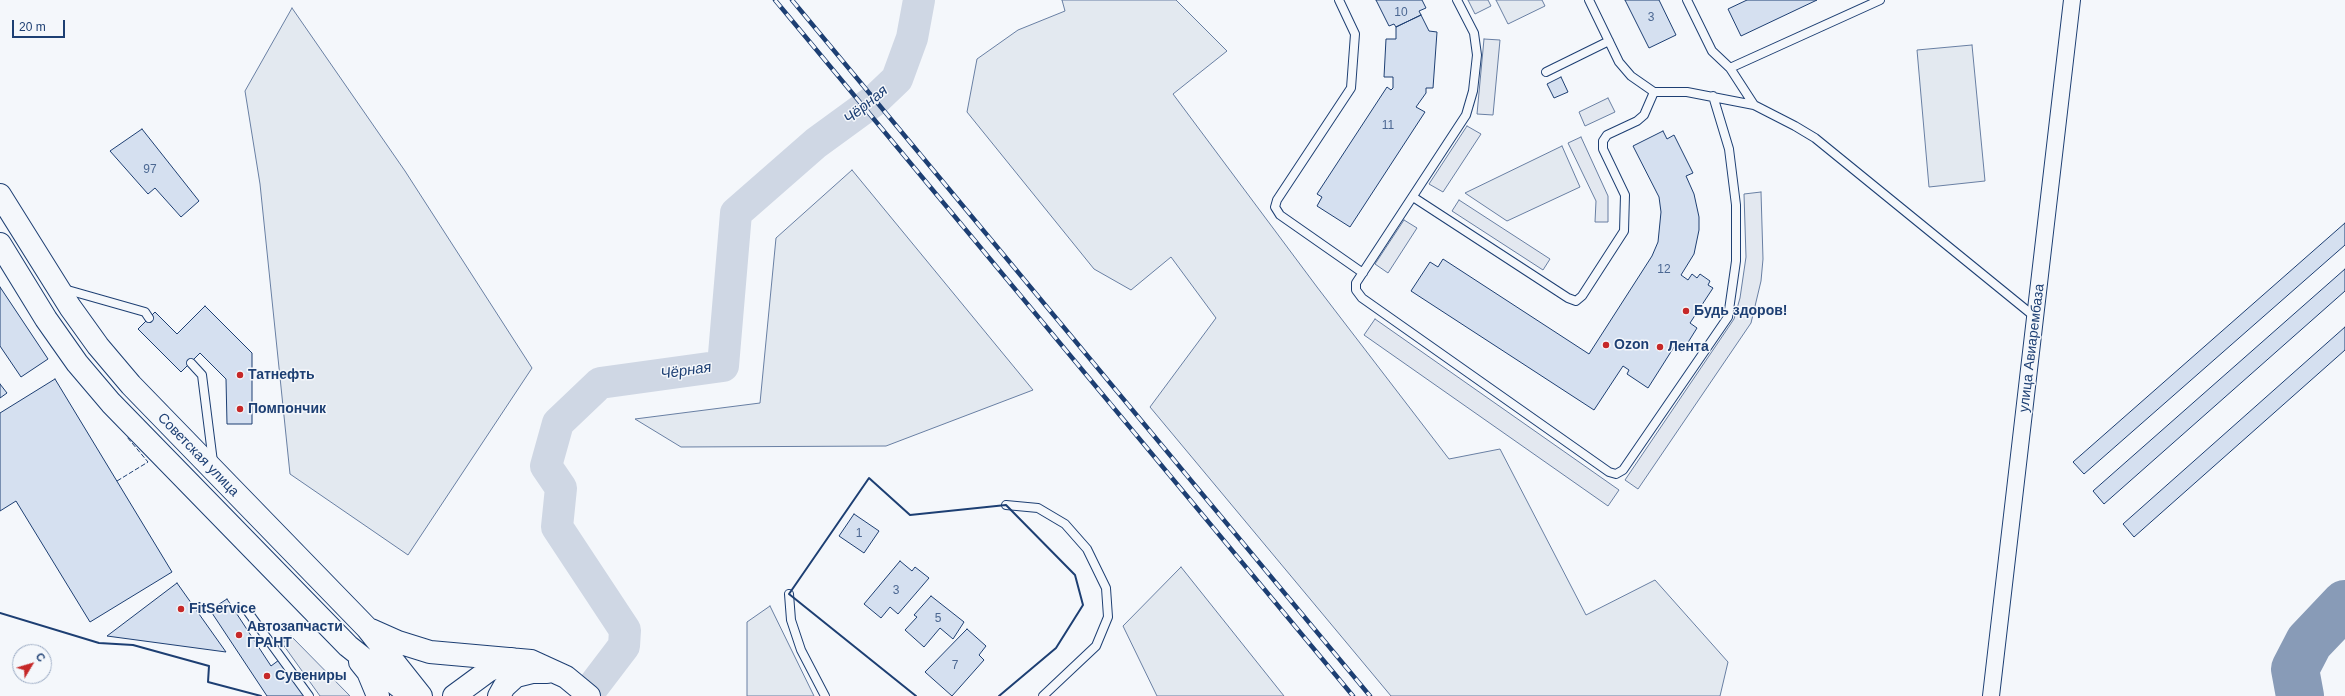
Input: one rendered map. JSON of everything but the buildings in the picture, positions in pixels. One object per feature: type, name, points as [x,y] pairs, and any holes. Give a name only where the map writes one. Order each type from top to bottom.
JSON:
[{"type":"main road","name":"Советская улица","points":[[0,195],[57,287],[98,346],[131,386],[368,628],[420,696]]},
{"type":"main road","name":"Советская улица","points":[[0,244],[46,319],[77,363],[111,403],[348,646],[412,696]]},
{"type":"main road","points":[[368,628],[398,642],[430,652],[531,661],[569,679],[589,696]]},
{"type":"main road","points":[[348,646],[368,672],[378,696]]},
{"type":"main road","points":[[454,696],[488,671],[512,659]]},
{"type":"main road","points":[[499,696],[509,682],[523,673],[541,671],[569,679]]},
{"type":"street","name":"улица Авиарембаза","points":[[1991,696],[2072,0]]},
{"type":"lane","points":[[1339,0],[1356,34],[1351,88],[1277,200],[1275,206],[1280,215],[1363,273]]},
{"type":"lane","points":[[1458,0],[1474,33],[1477,55],[1473,91],[1466,115],[1356,283],[1356,290],[1362,298],[1610,472],[1616,474],[1623,470],[1728,317],[1736,262],[1736,205],[1729,149],[1713,96]]},
{"type":"lane","points":[[1589,0],[1625,71],[1654,92],[1687,92],[1754,105],[1815,138],[2036,317]]},
{"type":"lane","points":[[1687,0],[1712,51],[1730,68],[1754,105]]},
{"type":"lane","points":[[1730,68],[1880,0]]},
{"type":"lane","points":[[1546,72],[1609,41]]},
{"type":"lane","points":[[1413,196],[1568,298],[1576,301],[1582,296],[1624,231],[1625,195],[1603,149],[1603,141],[1607,135],[1637,121],[1644,115],[1654,92]]},
{"type":"lane","points":[[57,287],[144,312],[149,318]]},
{"type":"lane","points":[[191,363],[202,375],[215,473]]},
{"type":"lane","points":[[1006,505],[1038,508],[1065,524],[1087,549],[1106,588],[1108,617],[1096,646],[1043,696]]},
{"type":"lane","points":[[789,594],[791,620],[801,650],[825,696]]},
{"type":"lane","points":[[248,612],[309,696]]},
{"type":"shaded area","points":[[1062,0],[1176,0],[1227,51],[1173,94],[1317,287],[1449,459],[1500,449],[1586,615],[1655,580],[1728,662],[1720,696],[1391,696],[1150,407],[1216,318],[1171,257],[1131,290],[1094,269],[967,112],[977,59],[1018,30],[1065,11]]},
{"type":"shaded area","points":[[1468,0],[1488,0],[1491,6],[1475,14]]},
{"type":"shaded area","points":[[1496,0],[1542,0],[1545,6],[1508,24]]},
{"type":"shaded area","points":[[292,8],[405,171],[532,368],[408,555],[290,474],[260,184],[245,91]]},
{"type":"shaded area","points":[[1484,39],[1500,40],[1493,115],[1477,114]]},
{"type":"shaded area","points":[[1972,45],[1985,181],[1929,187],[1917,50]]},
{"type":"shaded area","points":[[1608,98],[1615,112],[1585,126],[1579,112]]},
{"type":"shaded area","points":[[1467,126],[1481,134],[1443,192],[1429,184]]},
{"type":"shaded area","points":[[1581,137],[1608,196],[1608,222],[1595,222],[1596,201],[1568,143]]},
{"type":"shaded area","points":[[1562,146],[1580,187],[1507,221],[1465,193]]},
{"type":"shaded area","points":[[852,170],[1033,390],[886,446],[681,447],[635,419],[760,403],[776,238]]},
{"type":"shaded area","points":[[1761,192],[1763,259],[1761,281],[1751,323],[1638,489],[1625,480],[1734,319],[1740,298],[1746,257],[1744,194]]},
{"type":"shaded area","points":[[1459,200],[1550,259],[1543,270],[1452,211]]},
{"type":"shaded area","points":[[1404,220],[1417,228],[1388,273],[1375,264]]},
{"type":"shaded area","points":[[1375,319],[1619,490],[1608,506],[1364,335]]},
{"type":"shaded area","points":[[1181,567],[1284,696],[1157,696],[1123,626]]},
{"type":"shaded area","points":[[770,606],[814,696],[747,696],[747,622]]},
{"type":"shaded area","points":[[291,636],[350,696],[320,696],[282,643]]},
{"type":"waterway","name":"Чёрная","points":[[586,696],[624,646],[625,630],[557,527],[561,488],[546,466],[558,423],[600,383],[723,366],[736,213],[816,143],[875,100],[897,79],[912,38],[919,0]]},
{"type":"taxiway","points":[[2300,696],[2295,669],[2309,642],[2345,604]]},
{"type":"railway","points":[[775,0],[1353,696]]},
{"type":"railway","points":[[792,0],[1370,696]]},
{"type":"fence","points":[[117,481],[148,462],[127,437]]},
{"type":"wall","points":[[916,696],[789,594],[869,478],[910,515],[1006,505],[1075,575],[1083,605],[1056,648],[999,696]]},
{"type":"wall","points":[[0,613],[99,643],[133,645],[209,666],[208,682],[261,696]]},
{"type":"place","name":"Будь здоров!","points":[[1686,311]]},
{"type":"place","name":"Ozon","points":[[1606,345]]},
{"type":"place","name":"Лента","points":[[1660,347]]},
{"type":"place","name":"Татнефть","points":[[240,375]]},
{"type":"place","name":"Помпончик","points":[[240,409]]},
{"type":"place","name":"FitService","points":[[181,609]]},
{"type":"place","name":"Автозапчасти ГРАНТ","points":[[239,635]]},
{"type":"place","name":"Сувениры","points":[[267,676]]}]
